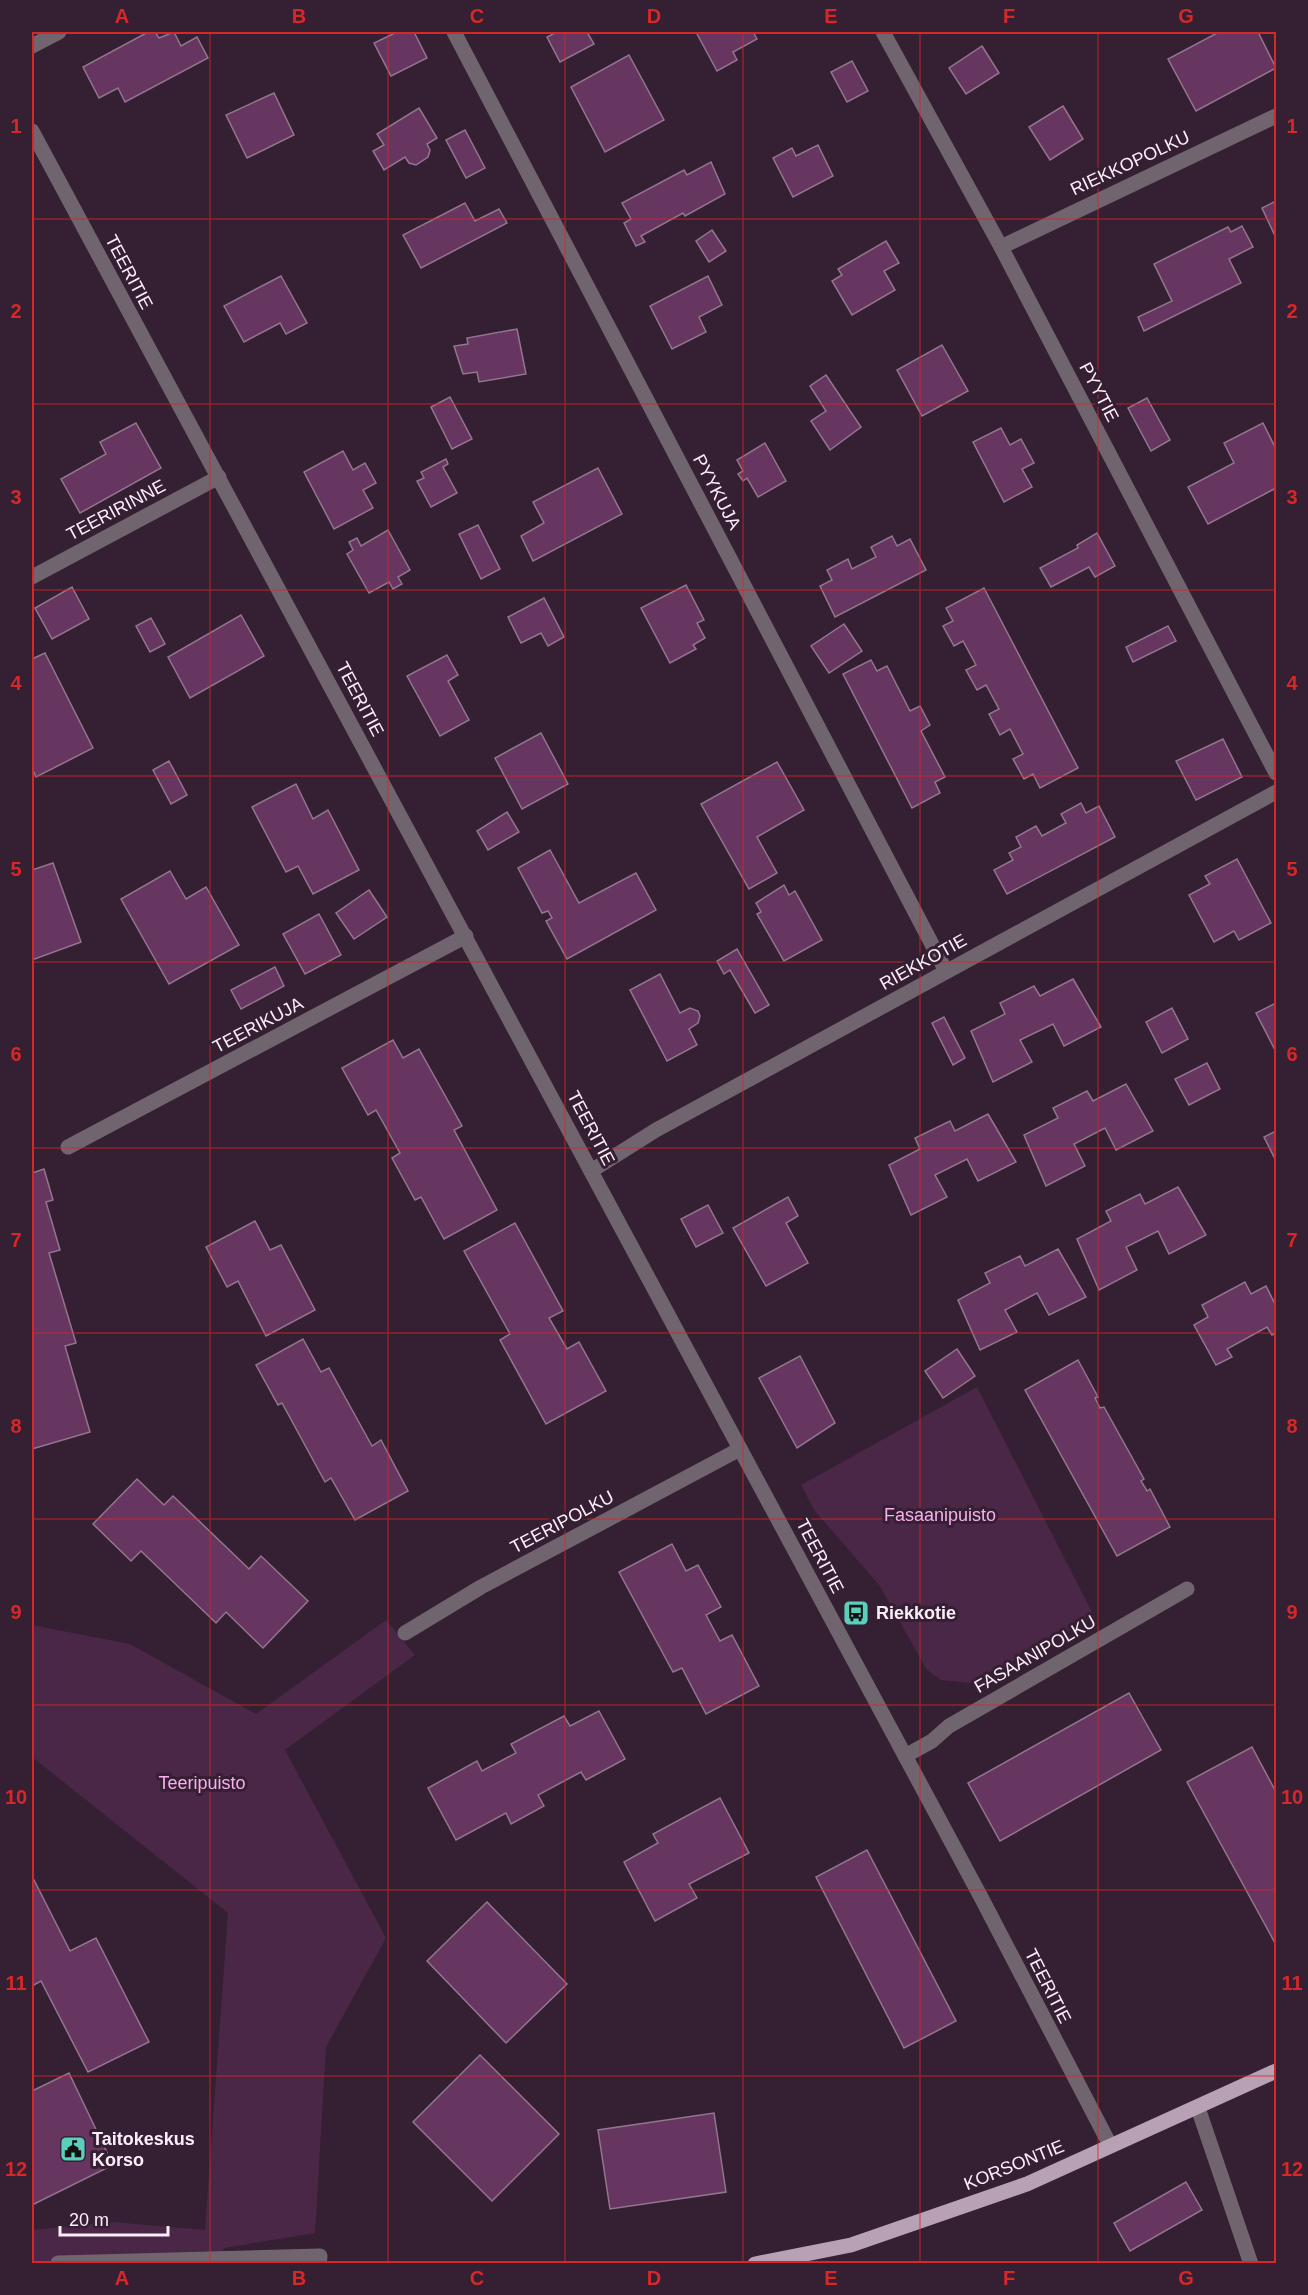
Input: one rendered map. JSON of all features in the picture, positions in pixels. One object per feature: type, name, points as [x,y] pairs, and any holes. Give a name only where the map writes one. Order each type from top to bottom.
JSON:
[{"type":"main road","name":"KORSONTIE","points":[[755,2264],[851,2245],[1027,2184],[1276,2071]]},
{"type":"street","points":[[32,46],[59,32]]},
{"type":"street","name":"PYYKUJA","points":[[454,32],[946,971]]},
{"type":"street","name":"PYYTIE","points":[[882,32],[1001,247],[1276,772]]},
{"type":"street","name":"RIEKKOPOLKU","points":[[1001,247],[1276,116]]},
{"type":"street","name":"TEERITIE","points":[[32,131],[982,1899],[1110,2145]]},
{"type":"street","name":"TEERIRINNE","points":[[32,577],[219,477]]},
{"type":"street","name":"RIEKKOTIE","points":[[591,1171],[656,1130],[1276,792]]},
{"type":"street","name":"TEERIKUJA","points":[[69,1148],[466,936]]},
{"type":"street","name":"TEERIPOLKU","points":[[405,1633],[481,1587],[740,1449]]},
{"type":"street","name":"FASAANIPOLKU","points":[[905,1756],[932,1740],[949,1726],[1187,1590]]},
{"type":"street","points":[[1198,2108],[1251,2264]]},
{"type":"street","points":[[58,2263],[320,2256],[319,2264]]},
{"type":"green space","name":"Fasaanipuisto","points":[[977,1387],[1095,1618],[970,1683],[941,1680],[927,1670],[879,1585],[814,1510],[801,1485]]},
{"type":"green space","name":"Teeripuisto","points":[[386,1620],[415,1655],[285,1750],[386,1938],[326,2047],[315,2233],[224,2248],[219,2263],[32,2263],[32,2230],[113,2222],[205,2230],[228,1913],[32,1757],[32,1625],[130,1644],[256,1714]]},
{"type":"building","points":[[148,32],[155,32],[159,38],[174,32],[181,46],[197,37],[208,58],[125,102],[118,88],[99,98],[83,67]]},
{"type":"building","points":[[397,32],[414,32],[427,58],[391,76],[374,43]]},
{"type":"building","points":[[557,32],[587,32],[594,44],[560,62],[547,37]]},
{"type":"building","points":[[696,32],[753,32],[757,39],[733,52],[737,60],[717,71]]},
{"type":"building","points":[[1219,32],[1258,32],[1276,68],[1196,111],[1168,59]]},
{"type":"building","points":[[982,46],[999,73],[966,94],[949,68]]},
{"type":"building","points":[[629,55],[664,120],[605,152],[571,87]]},
{"type":"building","points":[[852,61],[868,91],[847,102],[831,72]]},
{"type":"building","points":[[274,93],[294,135],[247,158],[226,115]]},
{"type":"building","points":[[1063,106],[1083,139],[1050,160],[1029,127]]},
{"type":"building","points":[[419,108],[437,138],[427,144],[430,150],[428,157],[416,165],[409,163],[405,157],[384,170],[373,151],[384,145],[377,134]]},
{"type":"building","points":[[465,130],[485,168],[466,178],[446,140]]},
{"type":"building","points":[[818,145],[833,176],[793,197],[773,158],[792,148],[796,156]]},
{"type":"building","points":[[711,162],[725,194],[641,236],[645,242],[636,246],[624,223],[631,219],[622,203],[684,170],[687,175]]},
{"type":"building","points":[[1276,201],[1276,238],[1262,208]]},
{"type":"building","points":[[465,203],[475,221],[499,209],[507,223],[421,268],[403,235]]},
{"type":"building","points":[[1242,226],[1253,247],[1229,259],[1241,283],[1144,331],[1138,317],[1172,301],[1154,264],[1228,227],[1231,232]]},
{"type":"building","points":[[712,230],[726,251],[709,262],[696,241]]},
{"type":"building","points":[[886,241],[899,263],[884,271],[895,290],[852,315],[832,281],[842,275],[838,269]]},
{"type":"building","points":[[281,276],[307,323],[286,334],[280,323],[244,342],[224,306]]},
{"type":"building","points":[[708,276],[722,305],[699,317],[706,332],[672,349],[650,306]]},
{"type":"building","points":[[517,329],[526,374],[479,382],[477,372],[463,374],[454,346],[468,344],[467,338]]},
{"type":"building","points":[[942,345],[968,391],[922,416],[897,370]]},
{"type":"building","points":[[826,375],[861,427],[830,450],[811,421],[826,411],[810,386]]},
{"type":"building","points":[[450,397],[472,439],[452,449],[431,407]]},
{"type":"building","points":[[1147,398],[1170,440],[1151,451],[1128,408]]},
{"type":"building","points":[[136,423],[161,468],[80,513],[61,479],[106,454],[100,442]]},
{"type":"building","points":[[1263,423],[1276,449],[1276,488],[1208,524],[1188,487],[1234,463],[1224,443]]},
{"type":"building","points":[[1001,428],[1010,445],[1021,439],[1034,463],[1022,469],[1032,487],[1004,502],[973,442]]},
{"type":"building","points":[[765,443],[786,481],[758,497],[747,478],[743,481],[738,474],[743,471],[737,460]]},
{"type":"building","points":[[343,451],[353,470],[365,463],[376,483],[363,490],[373,508],[334,529],[304,472]]},
{"type":"building","points":[[446,459],[448,464],[443,467],[457,493],[431,507],[417,481],[424,478],[421,472]]},
{"type":"building","points":[[598,468],[622,514],[533,561],[521,536],[544,523],[533,502]]},
{"type":"building","points":[[478,525],[500,569],[481,579],[459,534]]},
{"type":"building","points":[[388,530],[410,570],[398,577],[402,584],[393,589],[389,582],[369,593],[347,554],[353,550],[349,542],[357,538],[361,546]]},
{"type":"building","points":[[1097,533],[1115,566],[1095,577],[1089,567],[1051,587],[1040,568],[1078,548],[1077,545]]},
{"type":"building","points":[[892,536],[897,546],[910,539],[926,570],[835,617],[820,586],[832,580],[827,570],[848,559],[852,569],[876,557],[871,547]]},
{"type":"building","points":[[686,585],[704,620],[697,623],[705,638],[693,645],[696,649],[670,663],[641,608]]},
{"type":"building","points":[[72,587],[89,619],[52,639],[35,608]]},
{"type":"building","points":[[984,588],[1078,768],[1040,788],[1033,774],[1024,779],[1013,759],[1023,754],[1010,729],[1000,735],[989,714],[999,709],[986,685],[977,690],[966,670],[976,665],[963,641],[954,646],[943,626],[953,621],[946,608]]},
{"type":"building","points":[[544,598],[564,637],[548,646],[541,633],[521,643],[508,617]]},
{"type":"building","points":[[241,615],[264,656],[190,698],[168,657]]},
{"type":"building","points":[[151,618],[165,644],[150,652],[136,626]]},
{"type":"building","points":[[844,624],[862,651],[829,673],[811,646]]},
{"type":"building","points":[[1168,626],[1176,641],[1133,662],[1126,647]]},
{"type":"building","points":[[45,653],[93,748],[36,777],[32,768],[32,659]]},
{"type":"building","points":[[447,655],[458,675],[448,681],[469,720],[440,736],[407,676]]},
{"type":"building","points":[[871,660],[877,671],[887,666],[910,711],[920,706],[930,725],[921,731],[945,777],[935,782],[940,793],[912,808],[843,674]]},
{"type":"building","points":[[541,733],[568,784],[522,809],[495,758]]},
{"type":"building","points":[[1223,739],[1242,777],[1196,800],[1176,761]]},
{"type":"building","points":[[169,761],[187,795],[171,804],[153,770]]},
{"type":"building","points":[[777,762],[804,810],[757,837],[777,873],[749,889],[701,804]]},
{"type":"building","points":[[296,784],[313,819],[328,810],[359,870],[313,894],[298,866],[286,872],[252,807]]},
{"type":"building","points":[[1081,803],[1086,813],[1099,806],[1115,837],[1007,894],[994,870],[1013,860],[1009,853],[1021,847],[1016,837],[1036,826],[1042,836],[1066,823],[1061,814]]},
{"type":"building","points":[[507,812],[519,832],[488,850],[477,831]]},
{"type":"building","points":[[550,850],[579,903],[636,873],[656,910],[567,959],[546,921],[552,918],[548,911],[542,913],[518,868]]},
{"type":"building","points":[[1237,859],[1271,923],[1239,940],[1234,931],[1214,942],[1189,895],[1210,884],[1205,876]]},
{"type":"building","points":[[53,863],[81,942],[32,960],[32,870]]},
{"type":"building","points":[[170,871],[186,899],[206,887],[239,945],[169,984],[121,899]]},
{"type":"building","points":[[784,885],[789,895],[795,891],[822,940],[784,961],[757,914],[761,912],[756,903]]},
{"type":"building","points":[[369,890],[387,917],[354,939],[336,913]]},
{"type":"building","points":[[319,914],[341,955],[305,974],[283,934]]},
{"type":"building","points":[[737,949],[769,1005],[755,1013],[730,970],[724,974],[717,961]]},
{"type":"building","points":[[275,967],[284,986],[241,1009],[231,990]]},
{"type":"building","points":[[660,974],[680,1013],[690,1008],[698,1011],[700,1016],[698,1023],[689,1029],[697,1045],[667,1061],[630,990]]},
{"type":"building","points":[[1073,979],[1101,1027],[1064,1046],[1053,1024],[1020,1040],[1032,1062],[993,1082],[971,1031],[1005,1014],[1000,1003],[1034,986],[1040,996]]},
{"type":"building","points":[[1276,1003],[1276,1052],[1256,1013]]},
{"type":"building","points":[[1172,1008],[1188,1039],[1162,1053],[1146,1022]]},
{"type":"building","points":[[944,1017],[965,1058],[953,1065],[932,1023]]},
{"type":"building","points":[[393,1040],[403,1058],[419,1049],[462,1126],[454,1130],[497,1210],[444,1239],[421,1197],[415,1200],[392,1158],[400,1153],[376,1110],[368,1115],[342,1068]]},
{"type":"building","points":[[1207,1063],[1220,1089],[1189,1105],[1175,1079]]},
{"type":"building","points":[[1126,1084],[1153,1131],[1116,1150],[1105,1128],[1074,1144],[1085,1166],[1046,1186],[1024,1135],[1058,1118],[1053,1108],[1087,1091],[1093,1101]]},
{"type":"building","points":[[988,1114],[1016,1162],[978,1181],[967,1159],[935,1175],[947,1197],[911,1215],[889,1165],[920,1149],[915,1138],[950,1121],[955,1131]]},
{"type":"building","points":[[1276,1131],[1276,1161],[1264,1137]]},
{"type":"building","points":[[44,1169],[53,1200],[46,1202],[60,1250],[49,1253],[76,1343],[65,1346],[90,1432],[32,1449],[32,1173]]},
{"type":"building","points":[[1178,1187],[1206,1235],[1169,1254],[1158,1231],[1126,1247],[1137,1270],[1099,1290],[1077,1239],[1111,1221],[1106,1211],[1140,1194],[1145,1204]]},
{"type":"building","points":[[788,1197],[798,1216],[786,1223],[808,1263],[766,1286],[733,1228]]},
{"type":"building","points":[[708,1205],[723,1233],[696,1247],[681,1219]]},
{"type":"building","points":[[255,1221],[270,1250],[281,1245],[315,1310],[266,1336],[238,1281],[227,1287],[206,1247]]},
{"type":"building","points":[[515,1223],[563,1311],[549,1318],[567,1349],[579,1342],[606,1391],[546,1424],[500,1340],[510,1334],[464,1251]]},
{"type":"building","points":[[1058,1249],[1086,1297],[1049,1315],[1037,1293],[1005,1310],[1017,1332],[980,1350],[958,1300],[990,1283],[985,1273],[1020,1256],[1025,1266]]},
{"type":"building","points":[[1245,1282],[1251,1294],[1266,1286],[1276,1306],[1276,1333],[1272,1335],[1267,1327],[1227,1349],[1232,1357],[1216,1365],[1194,1325],[1208,1317],[1202,1305]]},
{"type":"building","points":[[303,1339],[321,1372],[329,1368],[372,1446],[381,1440],[408,1491],[355,1520],[331,1478],[325,1482],[282,1403],[278,1405],[256,1365]]},
{"type":"building","points":[[957,1349],[975,1376],[943,1398],[925,1371]]},
{"type":"building","points":[[800,1356],[835,1423],[797,1448],[759,1378]]},
{"type":"building","points":[[1078,1360],[1098,1397],[1095,1398],[1100,1408],[1104,1407],[1144,1479],[1141,1481],[1147,1491],[1150,1489],[1170,1527],[1117,1556],[1025,1390]]},
{"type":"building","points":[[137,1479],[164,1505],[173,1496],[249,1569],[261,1556],[308,1601],[263,1648],[226,1612],[216,1623],[141,1551],[131,1561],[93,1524]]},
{"type":"building","points":[[672,1544],[686,1571],[698,1565],[721,1607],[706,1615],[720,1641],[732,1635],[759,1686],[706,1714],[682,1668],[673,1672],[619,1572]]},
{"type":"building","points":[[1129,1693],[1161,1750],[1000,1841],[968,1783]]},
{"type":"building","points":[[599,1711],[625,1759],[586,1780],[581,1772],[538,1795],[544,1806],[511,1824],[506,1813],[456,1840],[428,1788],[477,1761],[482,1771],[516,1753],[511,1744],[564,1716],[570,1726]]},
{"type":"building","points":[[1252,1747],[1276,1792],[1275,1943],[1187,1782]]},
{"type":"building","points":[[720,1798],[749,1853],[689,1884],[697,1898],[655,1921],[624,1862],[658,1843],[653,1834]]},
{"type":"building","points":[[867,1850],[956,2021],[904,2048],[816,1877]]},
{"type":"building","points":[[32,1876],[70,1951],[96,1938],[149,2042],[88,2072],[41,1981],[32,1986]]},
{"type":"building","points":[[487,1902],[567,1984],[506,2043],[427,1961]]},
{"type":"building","points":[[480,2055],[559,2134],[492,2201],[413,2122]]},
{"type":"building","points":[[69,2073],[113,2165],[32,2205],[32,2091]]},
{"type":"building","points":[[714,2113],[726,2192],[610,2209],[598,2130]]},
{"type":"building","points":[[1186,2182],[1202,2210],[1130,2251],[1114,2223]]},
{"type":"place","name":"Riekkotie","points":[[856,1613]]},
{"type":"place","name":"Taitokeskus Korso","points":[[73,2149]]}]
